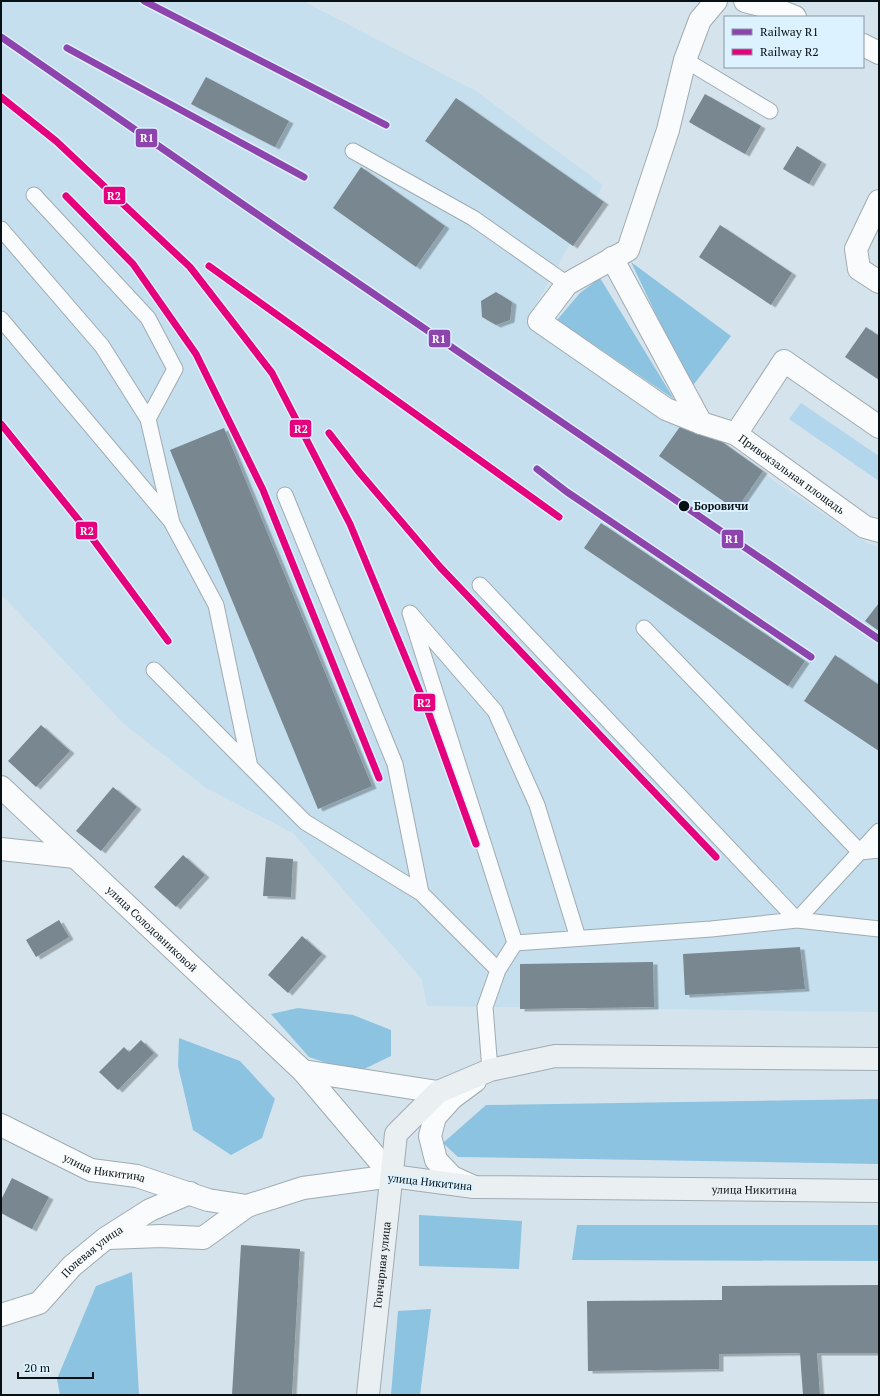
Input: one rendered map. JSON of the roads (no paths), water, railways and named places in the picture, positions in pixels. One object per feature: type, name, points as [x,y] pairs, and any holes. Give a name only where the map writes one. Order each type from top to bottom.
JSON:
[{"type":"street","points":[[716,1],[700,20],[685,60],[668,130],[628,250],[567,284],[539,321],[666,409],[701,423],[736,434]]},
{"type":"street","points":[[745,1],[775,9],[792,16]]},
{"type":"street","points":[[864,46],[879,53]]},
{"type":"street","points":[[879,201],[856,249],[859,269],[879,282]]},
{"type":"street","points":[[612,258],[701,423]]},
{"type":"street","name":"Привокзальная площадь","points":[[879,427],[784,361],[736,434],[865,526],[879,531]]},
{"type":"street","name":"улица Солодовниковой","points":[[1,787],[303,1071],[392,1176]]},
{"type":"street","points":[[1,849],[75,857]]},
{"type":"street","points":[[303,1071],[438,1092],[490,1070],[555,1056],[879,1059]]},
{"type":"street","points":[[474,1188],[452,1177],[436,1160],[430,1136],[435,1117],[452,1098],[490,1070]]},
{"type":"street","name":"Гончарная улица","points":[[368,1395],[396,1134],[438,1092]]},
{"type":"street","name":"улица Никитина","points":[[1,1125],[91,1170],[137,1176],[208,1200],[247,1206],[303,1188],[392,1176],[474,1188],[879,1191]]},
{"type":"street","name":"Полевая улица","points":[[1,1315],[39,1303],[72,1266],[106,1238],[150,1210],[190,1193]]},
{"type":"street","points":[[106,1238],[161,1236],[203,1238],[247,1206]]},
{"type":"lane","points":[[685,60],[770,111]]},
{"type":"lane","points":[[353,151],[472,218],[567,284]]},
{"type":"lane","points":[[34,195],[148,318],[175,370],[148,419]]},
{"type":"lane","points":[[1,229],[102,346],[148,419],[172,523]]},
{"type":"lane","points":[[1,319],[172,523],[216,606],[250,767]]},
{"type":"lane","points":[[285,495],[395,764],[421,894]]},
{"type":"lane","points":[[480,585],[798,920]]},
{"type":"lane","points":[[490,1070],[485,1007],[498,970],[515,943],[410,613],[495,711],[537,805],[578,938]]},
{"type":"lane","points":[[644,628],[860,852]]},
{"type":"lane","points":[[154,670],[305,822],[421,894],[498,970]]},
{"type":"lane","points":[[798,920],[879,831]]},
{"type":"lane","points":[[860,852],[879,850]]},
{"type":"lane","points":[[515,943],[711,929],[798,920],[879,929]]},
{"type":"rail line","name":"R1","points":[[144,1],[386,125]]},
{"type":"rail line","name":"R1","points":[[1,37],[254,212],[879,639]]},
{"type":"rail line","name":"R1","points":[[67,48],[304,177]]},
{"type":"rail line","name":"R2","points":[[1,97],[56,141],[190,267],[272,373],[350,524],[429,714],[476,844]]},
{"type":"rail line","name":"R2","points":[[66,196],[133,264],[196,354],[263,490],[379,778]]},
{"type":"rail line","name":"R2","points":[[209,266],[559,517]]},
{"type":"rail line","name":"R2","points":[[1,424],[81,523],[168,641]]},
{"type":"rail line","name":"R2","points":[[329,433],[359,472],[440,567],[716,857]]},
{"type":"rail line","name":"R1","points":[[537,469],[567,492],[811,657]]},
{"type":"place","name":"Боровичи","points":[[684,506]]}]
